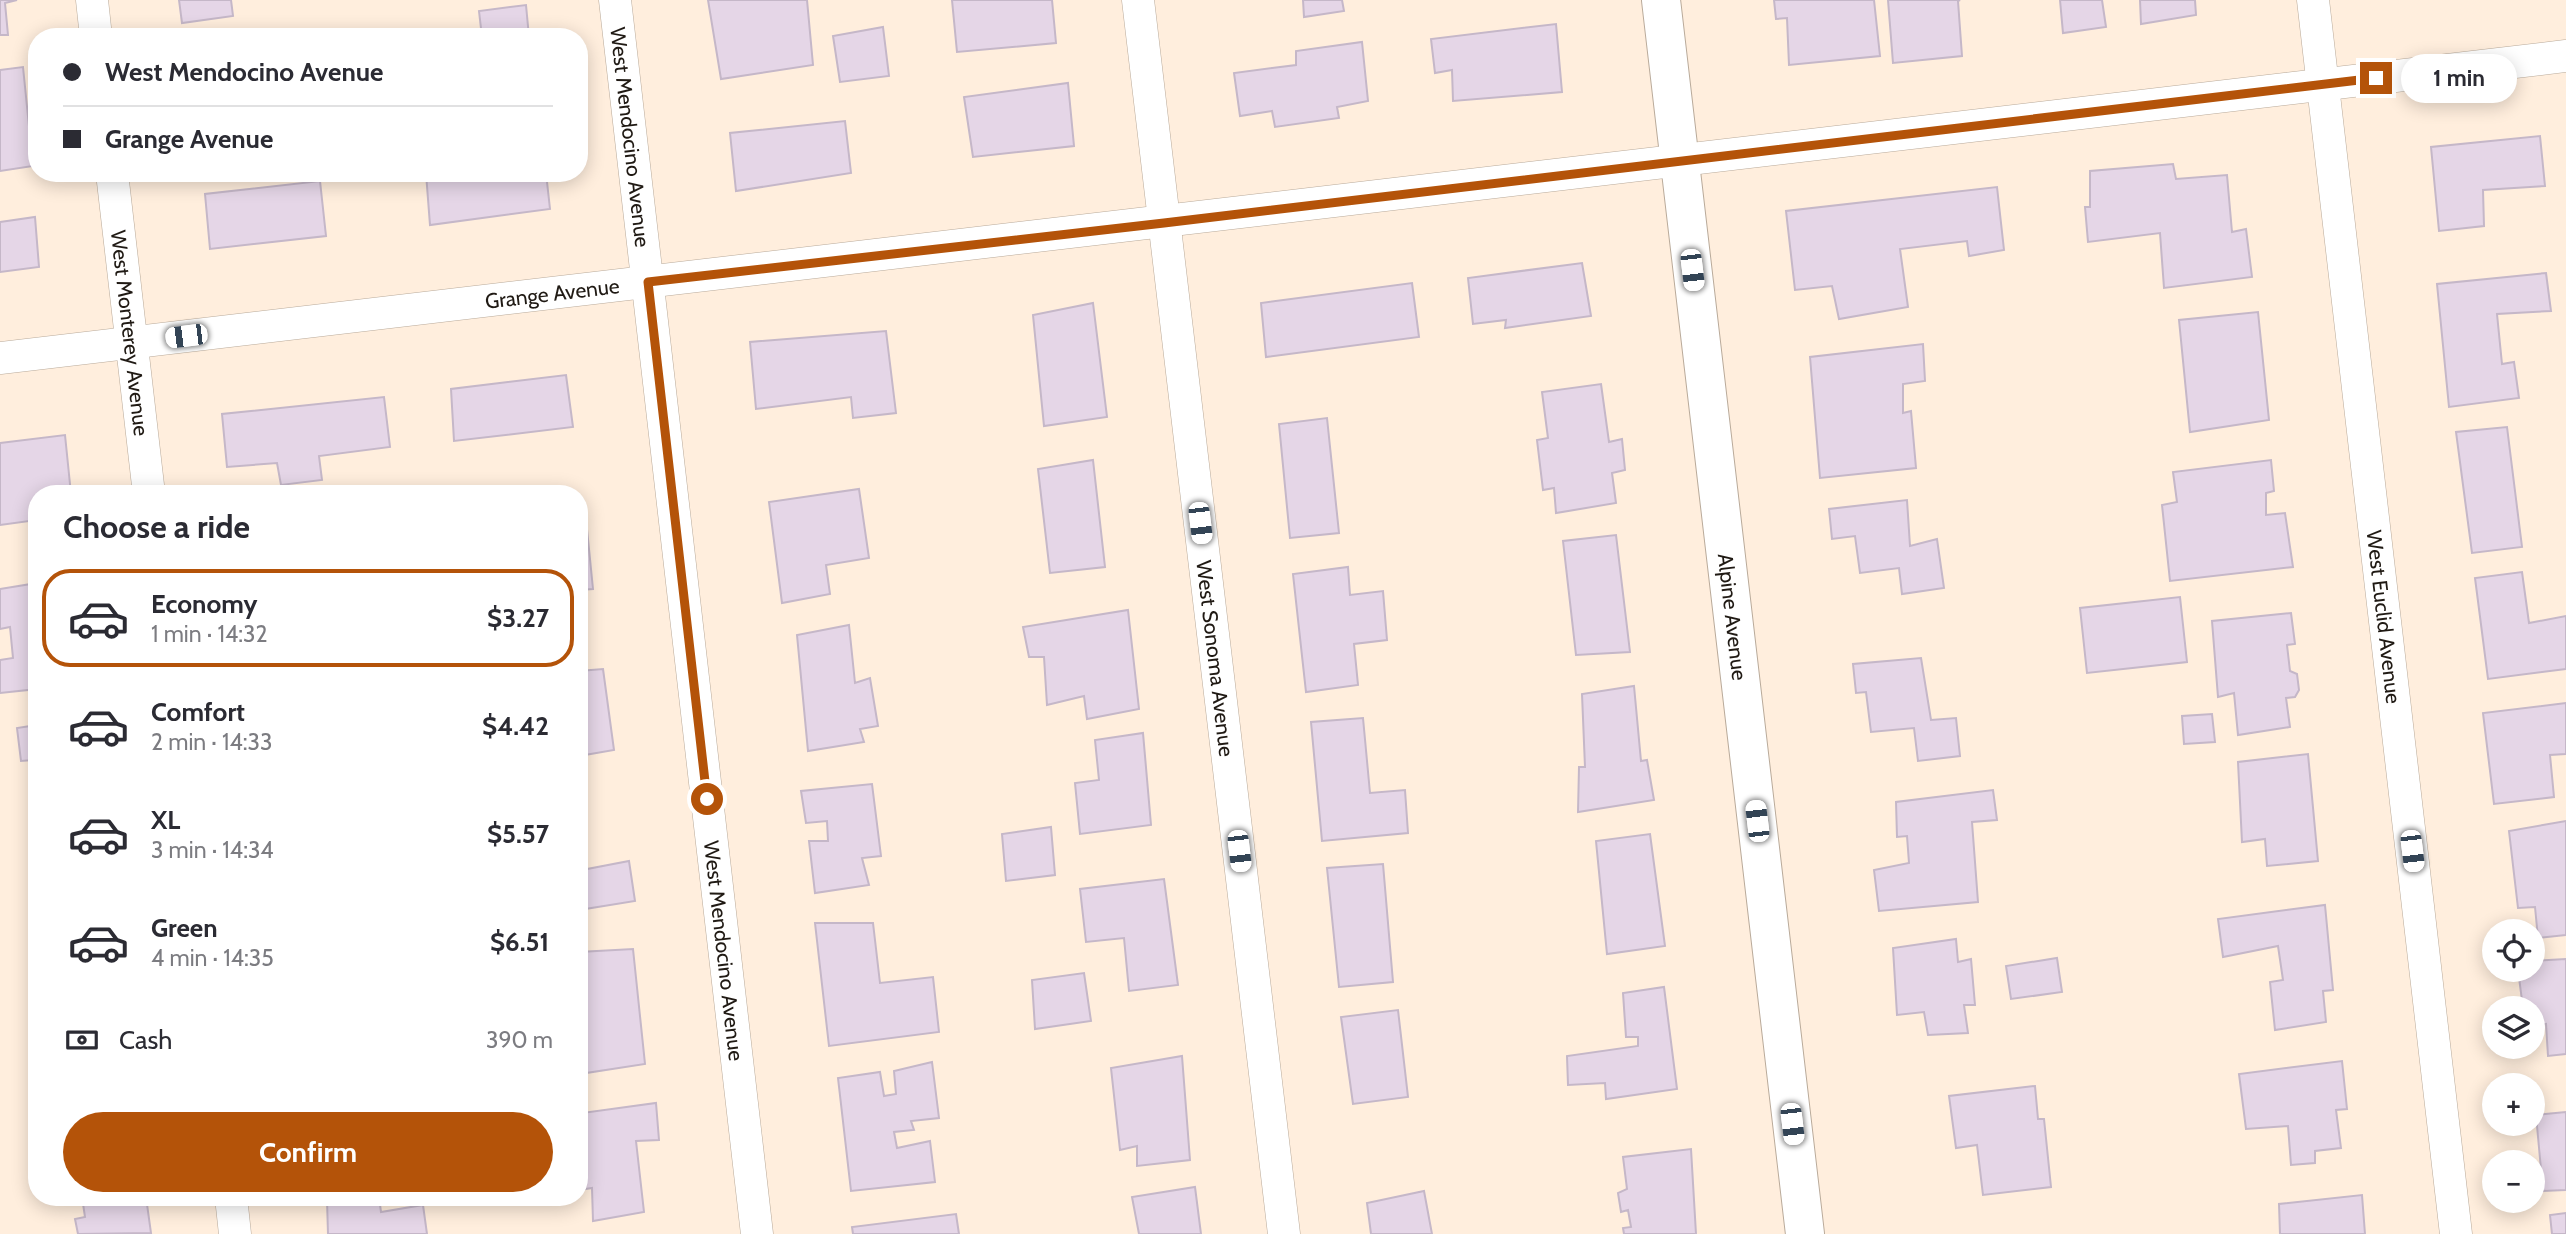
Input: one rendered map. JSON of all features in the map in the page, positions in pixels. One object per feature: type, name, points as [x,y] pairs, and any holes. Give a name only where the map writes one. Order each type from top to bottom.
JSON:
[{"type":"street","points":[[92,0],[95,28]]},
{"type":"street","name":"West Mendocino Avenue","points":[[615,0],[757,1234]]},
{"type":"street","name":"West Sonoma Avenue","points":[[1138,0],[1284,1234]]},
{"type":"street","name":"Alpine Avenue","points":[[1661,0],[1805,1234]]},
{"type":"street","name":"West Euclid Avenue","points":[[2313,0],[2456,1234]]},
{"type":"street","name":"Grange Avenue","points":[[0,358],[2566,56]]},
{"type":"street","name":"West Monterey Avenue","points":[[113,182],[148,485]]},
{"type":"street","points":[[232,1206],[235,1234]]},
{"type":"building","points":[[0,0],[17,0],[5,3],[8,35],[0,35]]},
{"type":"building","points":[[179,0],[231,0],[233,16],[182,23]]},
{"type":"building","points":[[708,0],[807,0],[813,65],[721,79]]},
{"type":"building","points":[[952,0],[1052,0],[1056,43],[957,52]]},
{"type":"building","points":[[1303,0],[1342,0],[1344,11],[1304,17]]},
{"type":"building","points":[[1774,0],[1874,0],[1880,56],[1789,65],[1787,18],[1776,19]]},
{"type":"building","points":[[1888,0],[1960,0],[1962,56],[1893,63]]},
{"type":"building","points":[[2060,0],[2102,0],[2106,27],[2063,33]]},
{"type":"building","points":[[2140,0],[2195,0],[2196,15],[2141,24]]},
{"type":"building","points":[[526,5],[528,28],[481,28],[479,11]]},
{"type":"building","points":[[1556,24],[1562,92],[1453,101],[1452,70],[1435,73],[1431,39]]},
{"type":"building","points":[[883,27],[889,76],[840,82],[833,36]]},
{"type":"building","points":[[1362,42],[1368,101],[1337,107],[1339,118],[1275,127],[1272,111],[1240,116],[1234,73],[1296,65],[1296,51]]},
{"type":"building","points":[[23,67],[28,116],[28,167],[0,171],[0,70]]},
{"type":"building","points":[[1068,83],[1074,146],[973,157],[964,97]]},
{"type":"building","points":[[845,121],[851,173],[736,191],[730,133]]},
{"type":"building","points":[[2540,136],[2545,186],[2483,190],[2484,226],[2439,231],[2431,147]]},
{"type":"building","points":[[2173,164],[2176,179],[2227,175],[2232,232],[2246,229],[2252,277],[2164,288],[2160,233],[2088,242],[2085,207],[2090,207],[2090,171]]},
{"type":"building","points":[[320,182],[326,236],[210,249],[205,194]]},
{"type":"building","points":[[427,182],[547,182],[550,209],[430,225]]},
{"type":"building","points":[[1997,187],[2004,250],[1969,256],[1967,241],[1900,249],[1908,307],[1839,319],[1832,286],[1795,290],[1786,211]]},
{"type":"building","points":[[35,217],[39,267],[0,272],[0,222]]},
{"type":"building","points":[[1582,263],[1591,316],[1505,328],[1506,320],[1473,324],[1468,278]]},
{"type":"building","points":[[2546,273],[2551,311],[2497,314],[2502,364],[2514,362],[2519,398],[2449,407],[2437,284]]},
{"type":"building","points":[[1412,283],[1419,337],[1266,357],[1261,303]]},
{"type":"building","points":[[1093,303],[1107,417],[1044,426],[1033,315]]},
{"type":"building","points":[[2258,312],[2269,420],[2190,432],[2179,320]]},
{"type":"building","points":[[886,331],[896,413],[853,418],[851,397],[756,409],[750,342]]},
{"type":"building","points":[[1923,344],[1925,381],[1903,384],[1903,413],[1911,411],[1916,468],[1820,478],[1810,357]]},
{"type":"building","points":[[566,375],[573,427],[454,441],[451,389]]},
{"type":"building","points":[[1601,384],[1609,442],[1622,439],[1625,470],[1612,473],[1616,503],[1556,513],[1554,488],[1543,490],[1537,440],[1548,438],[1542,392]]},
{"type":"building","points":[[384,397],[390,447],[319,456],[322,480],[281,485],[277,463],[227,467],[222,414]]},
{"type":"building","points":[[1327,418],[1339,533],[1290,538],[1279,424]]},
{"type":"building","points":[[2507,427],[2522,547],[2472,553],[2456,432]]},
{"type":"building","points":[[65,435],[70,485],[28,485],[28,521],[0,525],[0,443]]},
{"type":"building","points":[[1093,460],[1105,567],[1050,573],[1038,469]]},
{"type":"building","points":[[2271,460],[2274,491],[2266,493],[2266,515],[2285,513],[2293,567],[2170,581],[2162,505],[2177,502],[2173,472]]},
{"type":"building","points":[[859,489],[869,558],[826,565],[830,594],[782,603],[769,502]]},
{"type":"building","points":[[1907,500],[1910,546],[1937,539],[1944,588],[1902,594],[1899,568],[1860,573],[1855,536],[1832,539],[1829,509]]},
{"type":"building","points":[[1616,535],[1630,652],[1576,655],[1563,541]]},
{"type":"building","points":[[588,539],[593,589],[588,589]]},
{"type":"building","points":[[1348,567],[1350,595],[1383,591],[1387,640],[1354,644],[1358,685],[1306,692],[1293,574]]},
{"type":"building","points":[[2522,572],[2529,623],[2566,616],[2566,669],[2488,679],[2475,578]]},
{"type":"building","points":[[28,584],[28,690],[0,693],[0,660],[13,658],[10,627],[0,629],[0,589]]},
{"type":"building","points":[[2180,597],[2187,662],[2087,673],[2080,608]]},
{"type":"building","points":[[1128,610],[1139,709],[1087,719],[1084,696],[1047,705],[1044,657],[1029,657],[1023,627]]},
{"type":"building","points":[[2291,613],[2295,644],[2287,645],[2290,671],[2297,674],[2299,690],[2295,697],[2286,698],[2290,727],[2238,735],[2234,693],[2218,697],[2212,621]]},
{"type":"building","points":[[849,625],[855,683],[870,678],[878,726],[860,729],[864,742],[808,751],[797,635]]},
{"type":"building","points":[[1921,658],[1931,720],[1956,718],[1960,756],[1918,761],[1914,728],[1871,732],[1866,692],[1856,693],[1853,664]]},
{"type":"building","points":[[603,669],[614,750],[588,754],[588,670]]},
{"type":"building","points":[[1634,686],[1641,761],[1647,760],[1654,800],[1578,812],[1579,767],[1585,767],[1582,694]]},
{"type":"building","points":[[2566,703],[2566,754],[2550,755],[2554,797],[2494,804],[2483,713]]},
{"type":"building","points":[[2212,714],[2215,742],[2184,744],[2182,716]]},
{"type":"building","points":[[1363,718],[1370,793],[1405,790],[1408,833],[1322,841],[1311,722]]},
{"type":"building","points":[[28,726],[28,760],[21,761],[17,728]]},
{"type":"building","points":[[1143,733],[1151,825],[1080,834],[1075,783],[1099,780],[1095,740]]},
{"type":"building","points":[[2308,754],[2318,861],[2267,866],[2265,839],[2242,842],[2238,762]]},
{"type":"building","points":[[872,784],[881,856],[862,858],[869,885],[815,893],[809,841],[828,841],[827,821],[806,823],[801,791]]},
{"type":"building","points":[[1993,790],[1997,820],[1972,822],[1978,902],[1879,911],[1874,870],[1909,863],[1907,836],[1897,837],[1896,802]]},
{"type":"building","points":[[2566,821],[2566,935],[2545,937],[2545,919],[2536,919],[2535,907],[2518,908],[2509,831]]},
{"type":"building","points":[[1051,827],[1055,875],[1006,881],[1002,834]]},
{"type":"building","points":[[1650,834],[1665,946],[1607,954],[1596,841]]},
{"type":"building","points":[[629,861],[635,901],[588,909],[588,869]]},
{"type":"building","points":[[1383,864],[1393,982],[1339,987],[1327,868]]},
{"type":"building","points":[[1164,879],[1178,985],[1129,991],[1124,938],[1086,942],[1080,889]]},
{"type":"building","points":[[2325,905],[2333,990],[2323,991],[2326,1022],[2275,1030],[2270,982],[2283,980],[2278,946],[2223,957],[2218,919]]},
{"type":"building","points":[[815,923],[873,923],[880,983],[933,977],[939,1032],[829,1046]]},
{"type":"building","points":[[1956,939],[1958,962],[1971,959],[1975,1005],[1964,1005],[1968,1033],[1928,1035],[1924,1012],[1897,1015],[1893,948]]},
{"type":"building","points":[[633,949],[645,1064],[588,1073],[588,952]]},
{"type":"building","points":[[2057,958],[2062,992],[2011,999],[2006,966]]},
{"type":"building","points":[[2566,959],[2566,1054],[2548,1056],[2545,996],[2521,996],[2520,982],[2545,982],[2545,960]]},
{"type":"building","points":[[1084,973],[1091,1021],[1035,1029],[1032,980]]},
{"type":"building","points":[[1664,987],[1677,1089],[1606,1099],[1605,1083],[1568,1085],[1567,1056],[1638,1046],[1638,1037],[1626,1037],[1623,993]]},
{"type":"building","points":[[1398,1010],[1408,1097],[1353,1104],[1341,1017]]},
{"type":"building","points":[[1182,1056],[1190,1160],[1137,1166],[1137,1146],[1120,1150],[1111,1068]]},
{"type":"building","points":[[2342,1061],[2347,1109],[2336,1110],[2341,1148],[2315,1151],[2315,1163],[2291,1165],[2288,1126],[2246,1129],[2239,1074]]},
{"type":"building","points":[[932,1062],[939,1118],[911,1121],[914,1130],[894,1132],[897,1148],[930,1141],[935,1182],[851,1191],[838,1078],[880,1072],[884,1096],[896,1094],[894,1071]]},
{"type":"building","points":[[2035,1086],[2038,1119],[2044,1119],[2051,1187],[1983,1195],[1977,1145],[1956,1148],[1949,1096]]},
{"type":"building","points":[[656,1103],[659,1140],[636,1141],[644,1212],[593,1221],[592,1188],[588,1189],[588,1112]]},
{"type":"building","points":[[2566,1112],[2566,1190],[2545,1191],[2545,1150],[2539,1150],[2538,1136],[2545,1136],[2545,1114]]},
{"type":"building","points":[[1691,1149],[1696,1234],[1624,1234],[1623,1228],[1631,1227],[1628,1210],[1621,1212],[1618,1193],[1627,1189],[1623,1157]]},
{"type":"building","points":[[1195,1187],[1201,1234],[1139,1234],[1132,1197]]},
{"type":"building","points":[[1424,1191],[1432,1234],[1371,1234],[1367,1203]]},
{"type":"building","points":[[2362,1195],[2365,1234],[2280,1234],[2279,1204]]},
{"type":"building","points":[[83,1206],[147,1206],[151,1233],[78,1234],[75,1219],[85,1217]]},
{"type":"building","points":[[327,1206],[380,1206],[381,1212],[423,1206],[427,1234],[328,1234]]},
{"type":"building","points":[[2566,1213],[2566,1234],[2552,1234],[2550,1215]]},
{"type":"building","points":[[956,1214],[959,1234],[853,1234],[852,1227]]},
{"type":"route","points":[[707,799],[648,282],[2376,78]]}]
